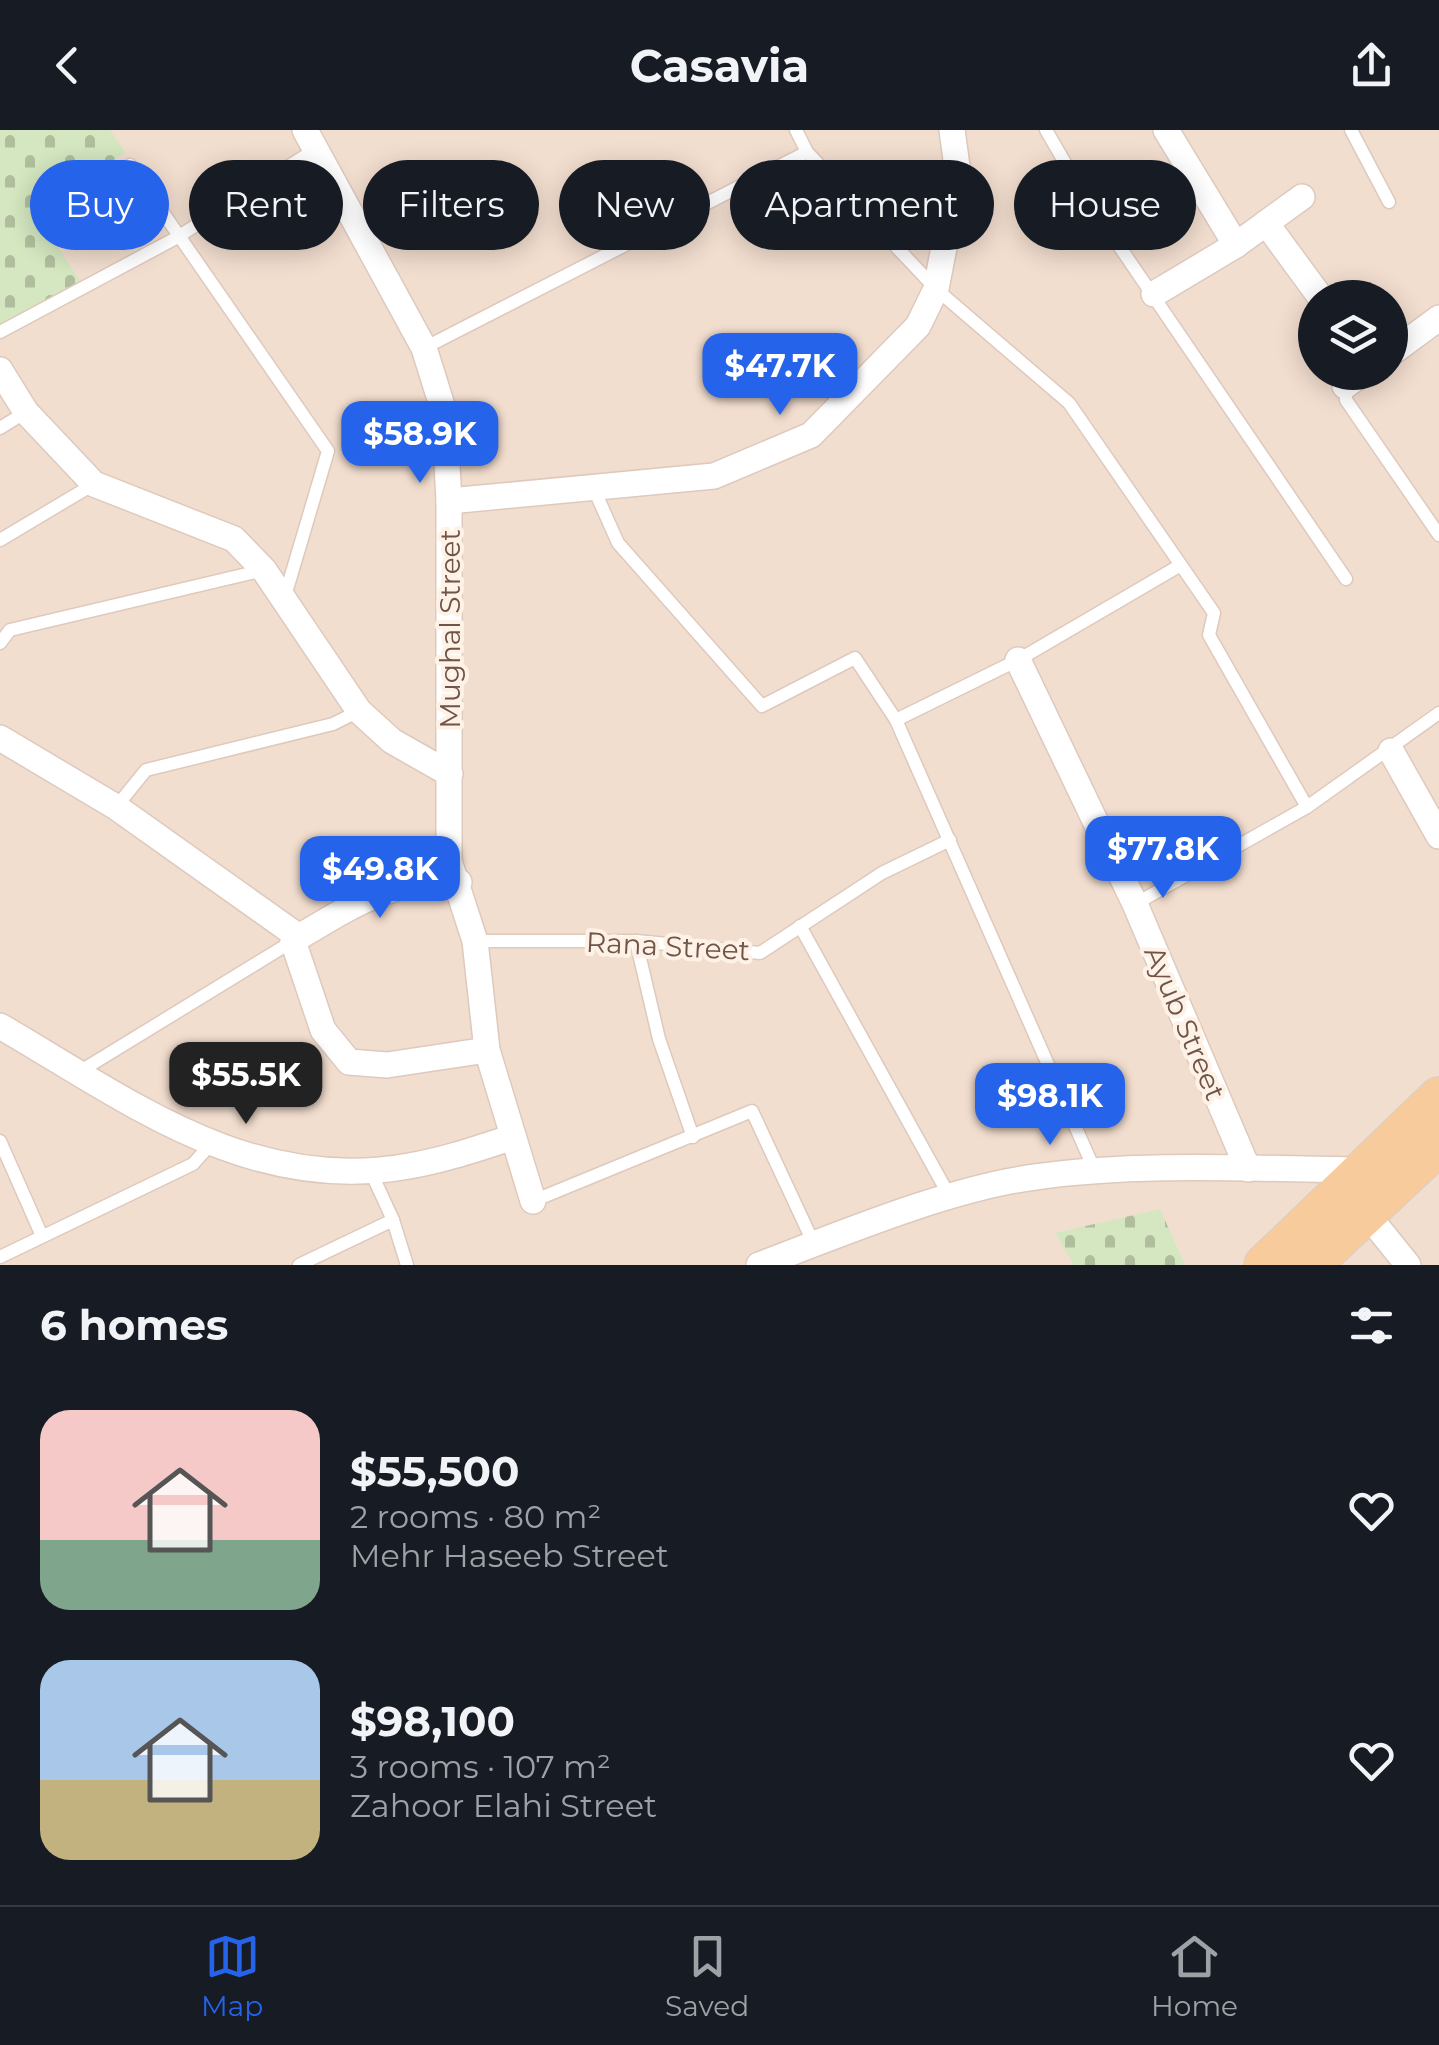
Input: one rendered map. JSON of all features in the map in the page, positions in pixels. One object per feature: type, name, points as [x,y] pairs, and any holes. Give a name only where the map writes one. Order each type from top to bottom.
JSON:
[{"type":"main road","points":[[1264,1265],[1439,1097]]},
{"type":"main road","points":[[1311,1265],[1439,1145]]},
{"type":"street","points":[[449,501],[714,476],[812,435],[918,326],[936,289],[958,174],[952,130]]},
{"type":"street","points":[[1166,130],[1236,245]]},
{"type":"street","name":"Mughal Street","points":[[311,140],[424,348],[444,412],[449,501],[454,872],[475,942],[487,1050],[533,1201]]},
{"type":"street","points":[[1154,294],[1236,245],[1302,197]]},
{"type":"street","points":[[1266,223],[1308,280]]},
{"type":"street","points":[[1408,341],[1439,318]]},
{"type":"street","points":[[0,370],[26,412],[94,484],[234,539],[264,570],[282,603],[359,711],[418,759],[450,774]]},
{"type":"street","name":"Ayub Street","points":[[1018,660],[1134,904],[1248,1169]]},
{"type":"street","points":[[0,738],[116,807],[296,939],[323,1030],[349,1062],[387,1066],[487,1050]]},
{"type":"street","points":[[1391,751],[1439,836]]},
{"type":"street","points":[[296,939],[372,894],[454,872]]},
{"type":"street","points":[[0,1026],[210,1146],[305,1168],[370,1170],[451,1157],[513,1137]]},
{"type":"street","points":[[759,1265],[951,1199],[1032,1177],[1096,1171],[1364,1170]]},
{"type":"street","points":[[1366,1212],[1408,1265]]},
{"type":"lane","points":[[796,130],[807,152],[936,289],[1069,403],[1214,613],[1209,635],[1308,807]]},
{"type":"lane","points":[[1046,130],[1079,187],[1346,579]]},
{"type":"lane","points":[[1351,130],[1389,202]]},
{"type":"lane","points":[[0,332],[176,238],[311,140]]},
{"type":"lane","points":[[424,348],[807,152]]},
{"type":"lane","points":[[169,227],[328,452],[282,603]]},
{"type":"lane","points":[[1350,390],[1346,400],[1439,535]]},
{"type":"lane","points":[[0,428],[26,412]]},
{"type":"lane","points":[[0,540],[94,484]]},
{"type":"lane","points":[[593,487],[618,543],[762,706],[854,658],[896,720],[1096,1171]]},
{"type":"lane","points":[[896,720],[1018,660],[1179,566]]},
{"type":"lane","points":[[0,643],[10,630],[264,570]]},
{"type":"lane","points":[[116,807],[146,770],[333,724],[359,711]]},
{"type":"lane","points":[[1134,904],[1308,807],[1391,751],[1439,712]]},
{"type":"lane","name":"Rana Street","points":[[475,942],[636,941],[760,952],[882,873],[950,840]]},
{"type":"lane","points":[[800,926],[951,1199]]},
{"type":"lane","points":[[79,1072],[296,939]]},
{"type":"lane","points":[[636,941],[658,1039],[693,1136]]},
{"type":"lane","points":[[533,1201],[752,1111],[814,1244]]},
{"type":"lane","points":[[0,1141],[42,1236]]},
{"type":"lane","points":[[0,1256],[193,1164],[210,1146]]},
{"type":"lane","points":[[370,1170],[393,1220],[407,1265]]},
{"type":"lane","points":[[299,1265],[393,1220]]},
{"type":"shaded area","points":[[0,130],[1439,130],[1439,1265],[0,1265]]},
{"type":"green space","points":[[0,130],[110,130],[126,153],[113,160],[30,160],[30,250],[60,250],[84,287],[0,332]]},
{"type":"green space","points":[[1160,1209],[1185,1265],[1074,1265],[1055,1233]]}]
